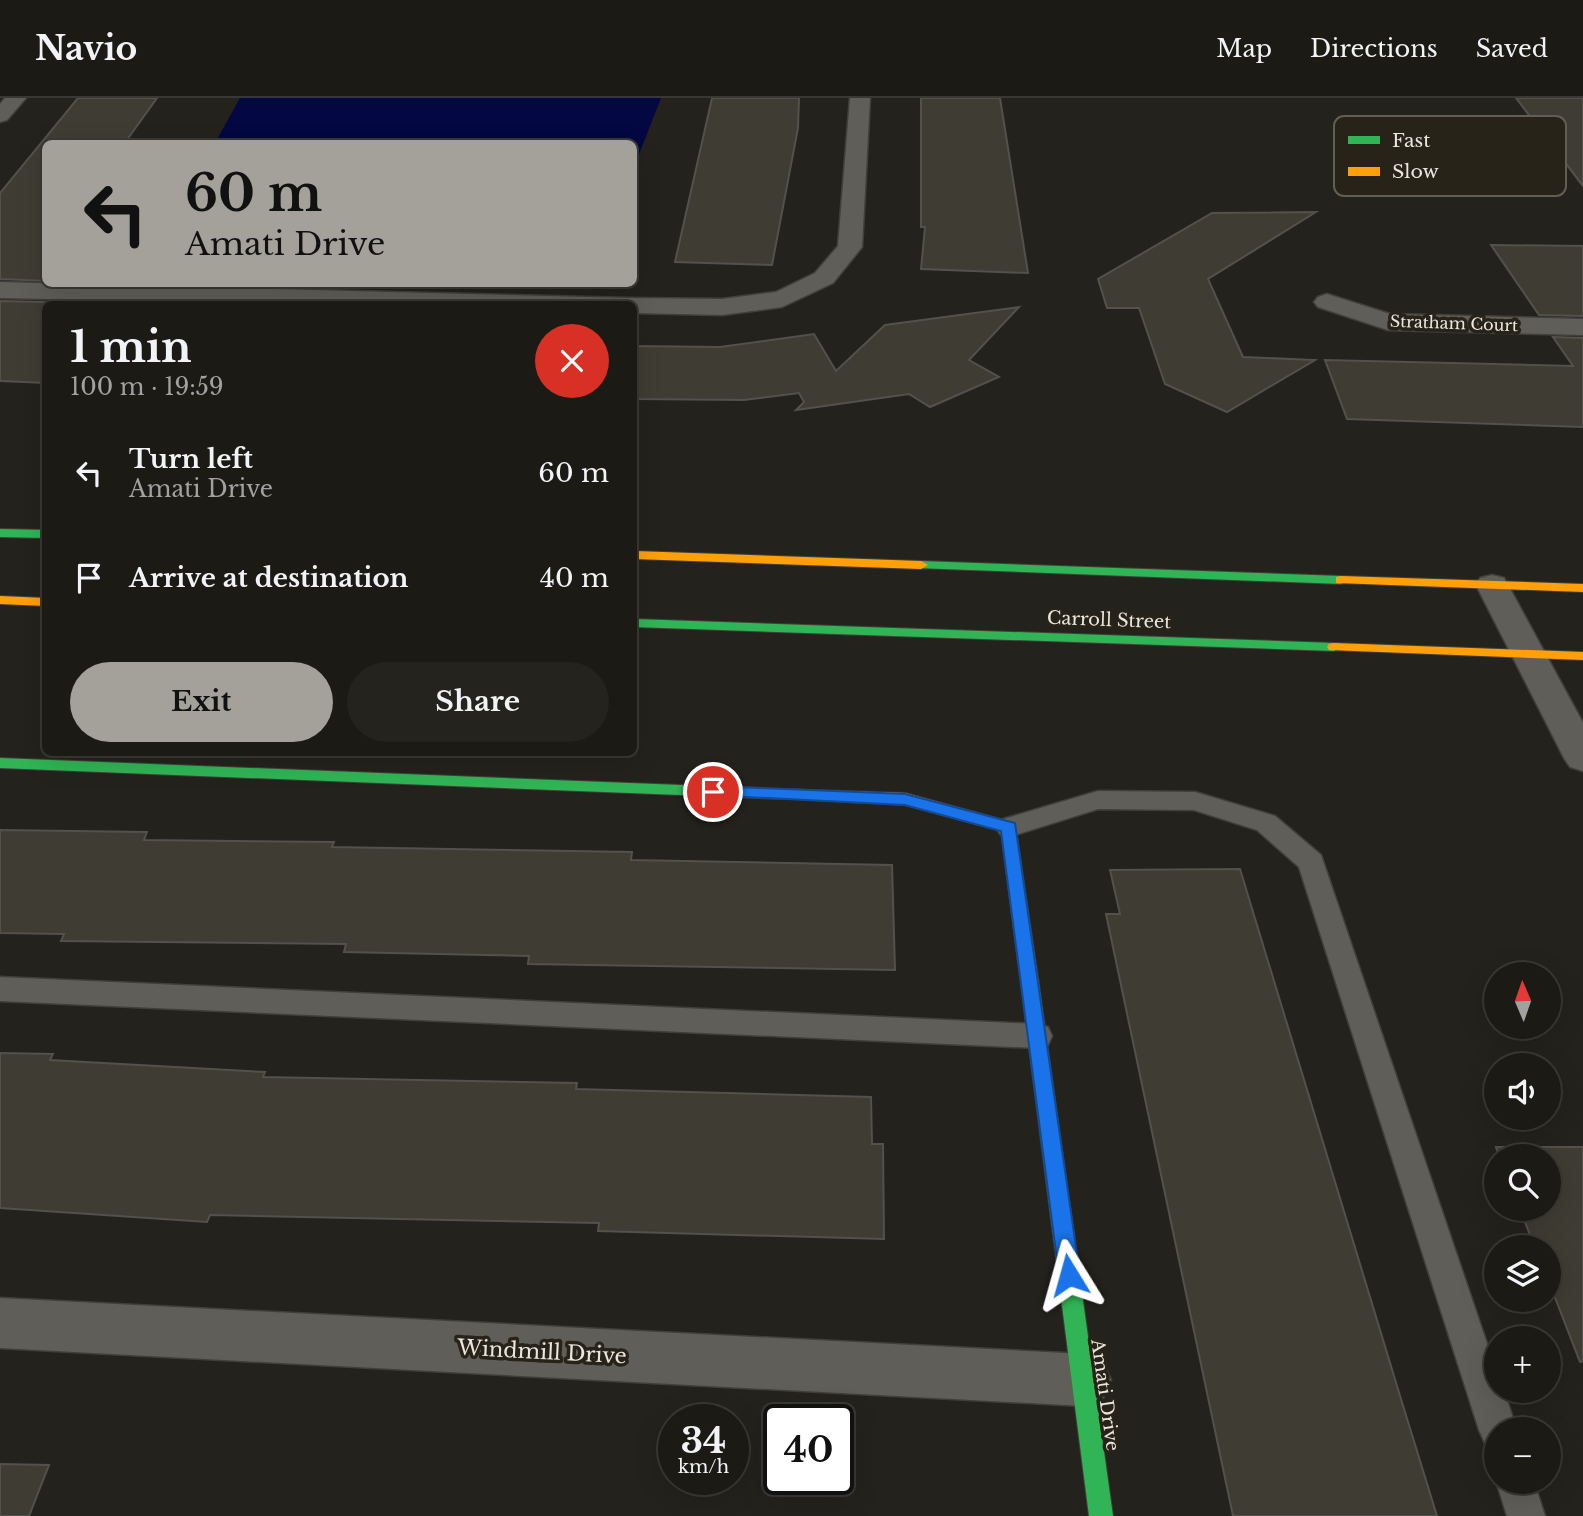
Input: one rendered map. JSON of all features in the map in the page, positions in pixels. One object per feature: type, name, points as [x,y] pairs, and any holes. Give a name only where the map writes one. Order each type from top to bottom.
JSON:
[{"type":"main road","points":[[0,533],[42,534]]},
{"type":"main road","points":[[637,555],[1582,590]]},
{"type":"main road","points":[[0,600],[42,602]]},
{"type":"main road","name":"Carroll Street","points":[[637,623],[1583,656]]},
{"type":"main road","points":[[0,763],[905,799],[1009,827]]},
{"type":"main road","name":"Amati Drive","points":[[1009,827],[1101,1516]]},
{"type":"street","points":[[0,116],[16,98]]},
{"type":"street","points":[[637,305],[722,307],[782,299],[824,278],[850,247],[860,98]]},
{"type":"street","points":[[0,290],[488,301]]},
{"type":"street","name":"Stratham Court","points":[[1327,302],[1388,322],[1583,327]]},
{"type":"street","points":[[1492,585],[1583,758]]},
{"type":"street","name":"Windmill Drive","points":[[0,1323],[1084,1380]]},
{"type":"lane","points":[[1009,827],[1098,800],[1195,801],[1266,822],[1311,862],[1494,1417]]},
{"type":"lane","points":[[0,989],[1037,1036]]},
{"type":"lane","points":[[1519,1494],[1526,1516]]},
{"type":"shaded area","points":[[240,98],[661,98],[637,159],[637,140],[217,140]]},
{"type":"building","points":[[78,98],[157,98],[127,140],[44,140]]},
{"type":"building","points":[[712,98],[799,98],[798,128],[772,265],[675,262]]},
{"type":"building","points":[[921,98],[1000,98],[1028,273],[921,269],[925,227],[921,227]]},
{"type":"building","points":[[1516,98],[1583,98],[1583,186],[1566,164],[1566,116],[1530,116]]},
{"type":"building","points":[[42,142],[42,281],[0,279],[0,193]]},
{"type":"building","points":[[1316,212],[1208,279],[1243,357],[1315,360],[1227,412],[1165,384],[1139,308],[1107,308],[1098,279],[1212,213]]},
{"type":"building","points":[[1491,245],[1583,246],[1583,316],[1539,315]]},
{"type":"building","points":[[0,301],[42,302],[42,383],[0,381]]},
{"type":"building","points":[[1019,307],[969,360],[999,377],[930,407],[909,394],[796,410],[804,402],[799,393],[744,400],[637,399],[637,346],[720,347],[814,334],[836,371],[885,325]]},
{"type":"building","points":[[1553,337],[1583,338],[1583,427],[1347,419],[1325,360],[1573,366]]},
{"type":"building","points":[[0,830],[147,832],[144,840],[334,842],[332,847],[632,852],[631,860],[892,865],[895,970],[528,964],[529,956],[344,952],[346,944],[61,941],[64,934],[0,933]]},
{"type":"building","points":[[1240,869],[1437,1516],[1233,1516],[1106,914],[1120,914],[1110,870]]},
{"type":"building","points":[[0,1053],[53,1054],[50,1060],[265,1072],[263,1077],[577,1083],[576,1089],[871,1097],[872,1144],[883,1144],[884,1239],[598,1231],[599,1223],[210,1215],[207,1222],[0,1208]]},
{"type":"building","points":[[1561,1147],[1583,1147],[1583,1361],[1580,1362],[1561,1312],[1561,1235],[1530,1235],[1525,1221],[1561,1221]]},
{"type":"building","points":[[0,1464],[49,1465],[29,1516],[0,1516]]},
{"type":"traffic: fast","points":[[0,533],[42,534]]},
{"type":"traffic: fast","points":[[921,565],[1341,580]]},
{"type":"traffic: fast","points":[[637,623],[1334,647]]},
{"type":"traffic: fast","points":[[0,763],[781,794]]},
{"type":"traffic: fast","points":[[1030,985],[1101,1516]]},
{"type":"traffic: slow","points":[[637,555],[921,565]]},
{"type":"traffic: slow","points":[[1341,580],[1583,588]]},
{"type":"traffic: slow","points":[[0,600],[42,602]]},
{"type":"traffic: slow","points":[[1334,647],[1583,656]]},
{"type":"traffic: slow","points":[[781,794],[905,799],[1009,827],[1030,985]]},
{"type":"route","points":[[713,792],[905,799],[1009,827],[1069,1275]]}]
